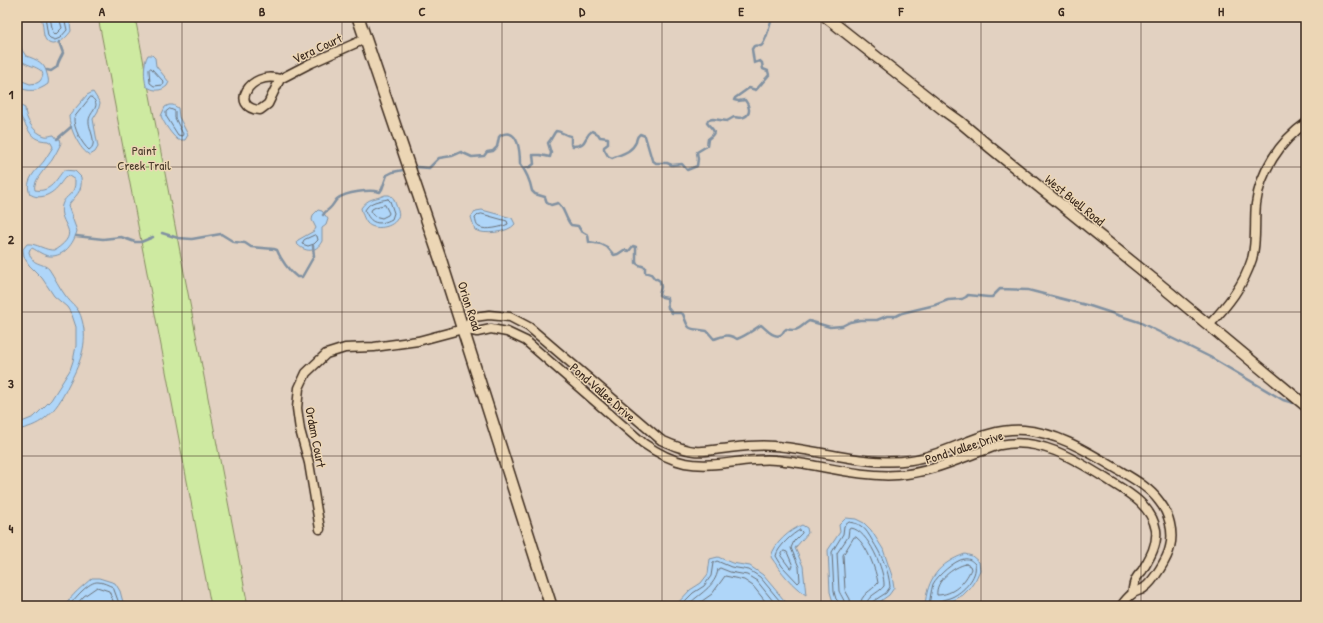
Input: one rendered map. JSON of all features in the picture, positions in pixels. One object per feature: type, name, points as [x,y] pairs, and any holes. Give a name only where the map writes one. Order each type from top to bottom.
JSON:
[{"type":"main road","name":"Orion Road","points":[[358,17],[463,329],[551,606]]},
{"type":"street","name":"West Buell Road","points":[[826,17],[959,121],[1306,406]]},
{"type":"street","name":"Vera Court","points":[[280,79],[265,108],[254,110],[246,104],[244,95],[246,90],[253,82],[275,78],[280,79],[309,64],[365,39]]},
{"type":"street","points":[[1209,325],[1226,307],[1237,292],[1245,277],[1252,258],[1255,237],[1256,202],[1267,169],[1277,150],[1288,137],[1306,123]]},
{"type":"street","name":"Pond Vallee Drive","points":[[463,329],[474,317],[489,315],[510,317],[529,327],[661,440],[674,446],[697,452],[754,445],[806,450],[869,460],[893,461],[915,459],[952,448],[996,431],[1012,429],[1027,430],[1064,439],[1090,452],[1150,491],[1165,510],[1171,534],[1170,546],[1166,559],[1145,588],[1132,594],[1121,606]]},
{"type":"street","points":[[502,331],[503,316]]},
{"type":"street","name":"Pond Vallee Drive","points":[[463,329],[477,332],[491,329],[502,331],[526,341],[647,446],[659,454],[685,463],[708,465],[756,459],[776,460],[870,474],[895,476],[920,473],[1000,445],[1014,444],[1043,447],[1063,453],[1129,493],[1144,506],[1152,518],[1156,530],[1154,548],[1150,558],[1135,581],[1132,594]]},
{"type":"street","name":"Ordam Court","points":[[320,529],[313,484],[305,445],[300,430],[297,408],[299,388],[306,373],[326,354],[345,348],[418,341],[463,329]]},
{"type":"street","points":[[543,356],[552,346]]},
{"type":"street","points":[[647,446],[656,436]]},
{"type":"street","points":[[804,464],[806,450]]},
{"type":"street","points":[[1083,464],[1090,452]]},
{"type":"street","name":"Pond Vallee Drive","points":[[915,459],[920,473]]},
{"type":"green space","name":"Paint Creek Trail","points":[[98,17],[135,17],[248,606],[211,606]]},
{"type":"water","points":[[41,17],[67,17],[70,23],[71,31],[62,41],[50,44],[44,36]]},
{"type":"water","points":[[17,36],[26,56],[40,62],[46,70],[48,84],[40,89],[25,90],[17,87],[17,79],[30,84],[37,83],[43,76],[40,70],[24,62],[19,57]]},
{"type":"water","points":[[148,55],[152,55],[155,58],[156,66],[169,82],[167,86],[162,89],[154,90],[146,86],[144,74],[146,58]]},
{"type":"water","points":[[93,92],[100,103],[98,111],[93,119],[98,147],[95,152],[90,155],[82,149],[79,144],[69,121],[69,116],[87,95]]},
{"type":"water","points":[[17,104],[25,108],[28,121],[37,132],[46,136],[54,135],[57,139],[60,139],[61,143],[52,160],[38,178],[35,190],[41,190],[49,187],[56,181],[64,170],[75,171],[81,177],[80,190],[68,206],[77,231],[71,244],[64,252],[55,256],[46,255],[32,248],[29,252],[32,260],[49,269],[63,292],[77,309],[81,316],[84,329],[84,346],[76,370],[58,404],[49,415],[39,423],[17,430],[17,424],[34,417],[51,400],[70,370],[76,346],[76,327],[72,315],[67,307],[54,296],[42,278],[29,265],[24,257],[23,249],[27,244],[31,244],[55,250],[68,238],[68,228],[61,212],[63,201],[74,189],[75,180],[69,176],[66,177],[54,191],[42,197],[30,194],[30,180],[34,172],[44,161],[53,147],[48,141],[38,139],[29,132],[18,112]]},
{"type":"water","points":[[173,105],[178,108],[179,117],[188,135],[185,140],[178,140],[175,138],[164,123],[161,116],[165,107]]},
{"type":"water","points":[[389,195],[394,199],[399,216],[396,221],[388,226],[379,228],[374,227],[367,223],[361,208],[369,200]]},
{"type":"water","points":[[318,210],[322,211],[328,219],[326,225],[322,228],[322,241],[314,250],[303,249],[296,243],[316,228],[312,220],[313,215]]},
{"type":"water","points":[[482,210],[512,218],[515,224],[512,227],[502,231],[490,233],[479,232],[475,230],[471,217],[476,211]]},
{"type":"water","points":[[846,518],[856,519],[864,523],[871,530],[883,549],[892,576],[894,588],[889,595],[871,606],[838,606],[833,602],[830,592],[828,550],[840,532],[839,525]]},
{"type":"water","points":[[802,525],[807,528],[808,533],[795,548],[803,566],[806,595],[787,578],[771,557],[779,542],[793,530]]},
{"type":"water","points":[[965,554],[972,556],[979,562],[980,570],[970,588],[963,595],[954,600],[938,606],[925,606],[928,588],[936,573],[948,562]]},
{"type":"water","points":[[718,557],[732,563],[750,566],[763,575],[789,606],[675,606],[690,590],[701,583],[708,574],[710,559]]},
{"type":"water","points":[[92,578],[99,578],[115,583],[120,591],[124,606],[65,606],[74,594]]},
{"type":"waterway","points":[[523,168],[530,167],[534,164],[533,155],[550,157],[551,153],[548,143],[556,131],[571,136],[571,144],[573,146],[578,146],[583,143],[592,131],[600,137],[608,138],[608,144],[604,147],[604,149],[608,156],[612,158],[626,153],[631,149],[640,134],[645,136],[652,160],[656,163],[667,163],[672,165],[682,164],[687,170],[697,166],[697,152],[707,146],[708,139],[714,132],[707,123],[708,120],[713,119],[727,121],[734,117],[742,118],[747,116],[749,107],[745,100],[738,101],[734,100],[735,98],[749,88],[756,90],[769,75],[768,71],[763,69],[760,61],[754,63],[752,49],[754,46],[761,46],[763,44],[768,33],[772,17]]},
{"type":"waterway","points":[[47,70],[51,71],[57,67],[63,53],[59,42]]},
{"type":"waterway","points":[[57,139],[71,127]]},
{"type":"waterway","points":[[412,168],[429,168],[439,158],[452,156],[461,152],[472,157],[484,156],[487,152],[493,151],[497,147],[499,137],[501,135],[507,133],[512,135],[517,142],[520,154],[520,164],[525,170],[532,191],[535,194],[545,197],[547,203],[551,205],[558,203],[571,225],[578,226],[581,231],[588,235],[589,242],[601,244],[607,247],[614,255],[624,250],[629,251],[633,246],[636,247],[636,263],[645,267],[645,272],[651,274],[655,279],[660,281],[661,287],[659,295],[667,298],[668,308],[672,313],[683,314],[689,327],[707,331],[714,339],[723,336],[734,337],[737,339],[761,325],[774,335],[779,336],[784,330],[797,329],[809,321],[830,327],[842,326],[850,322],[860,320],[877,320],[887,316],[896,316],[948,300],[962,299],[968,295],[992,297],[1000,289],[1028,290],[1090,306],[1139,322],[1210,357],[1283,400],[1297,404]]},
{"type":"waterway","points":[[323,215],[332,207],[337,199],[358,192],[380,192],[387,175],[393,172],[408,169]]},
{"type":"waterway","points":[[162,233],[178,238],[192,239],[221,234],[234,242],[245,243],[251,247],[274,249],[277,250],[291,272],[297,277],[302,277],[314,256],[313,246]]},
{"type":"waterway","points":[[76,236],[103,239],[121,237],[135,242],[141,242],[153,237]]}]
